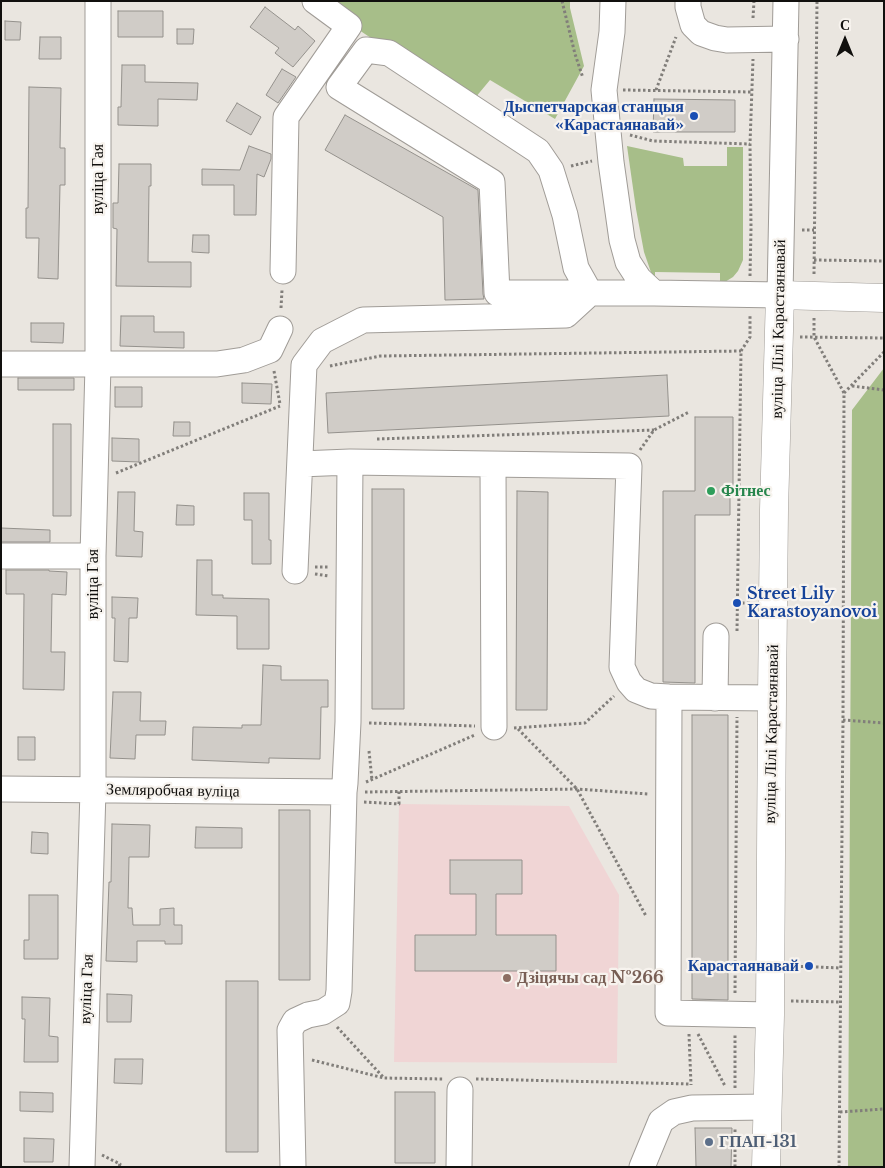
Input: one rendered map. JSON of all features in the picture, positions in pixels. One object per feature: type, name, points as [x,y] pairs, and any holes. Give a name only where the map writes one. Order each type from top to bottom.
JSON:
[{"type":"main road","points":[[780,295],[884,298]]},
{"type":"main road","name":"вуліца Лілі Карастаянавай","points":[[766,1167],[770,1007],[774,510],[780,295]]},
{"type":"street","name":"вуліца Гая","points":[[88,1159],[93,790],[93,556],[98,365],[98,1]]},
{"type":"street","points":[[283,271],[286,117],[348,26],[315,1]]},
{"type":"street","points":[[613,1],[612,32],[604,90],[622,240],[628,262],[639,279],[654,293]]},
{"type":"street","name":"вуліца Лілі Карастаянавай","points":[[780,295],[786,1]]},
{"type":"street","points":[[688,4],[693,25],[701,33],[727,40],[786,39]]},
{"type":"street","points":[[590,293],[576,268],[565,215],[551,170],[538,151],[389,53],[366,50],[339,87],[492,182],[497,294],[654,293],[780,295]]},
{"type":"street","points":[[295,571],[304,366],[322,341],[363,320],[566,315],[590,293]]},
{"type":"street","points":[[1,364],[216,364],[244,360],[270,350],[280,329]]},
{"type":"street","points":[[300,464],[350,462],[629,466],[622,667],[629,682],[636,690],[651,696],[772,698]]},
{"type":"street","points":[[292,1167],[290,1030],[295,1021],[323,1012],[337,1003],[339,991],[344,796],[348,722],[350,462]]},
{"type":"street","points":[[493,465],[506,728]]},
{"type":"street","points":[[1,556],[93,556]]},
{"type":"street","points":[[726,634],[726,698]]},
{"type":"street","points":[[669,697],[668,1013],[735,1014],[770,1007]]},
{"type":"street","name":"Земляробчая вуліца","points":[[1,789],[344,796]]},
{"type":"street","points":[[459,1167],[460,1085]]},
{"type":"street","points":[[642,1167],[661,1120],[674,1112],[691,1096],[735,1107],[767,1107]]},
{"type":"path","points":[[562,1],[575,54],[588,91],[752,92]]},
{"type":"path","points":[[751,228],[750,144],[754,1]]},
{"type":"path","points":[[817,1],[814,260],[884,261]]},
{"type":"path","points":[[656,90],[688,4]]},
{"type":"path","points":[[608,130],[653,141],[750,144]]},
{"type":"path","points":[[280,329],[283,271]]},
{"type":"path","points":[[839,1167],[844,393],[814,338],[884,338]]},
{"type":"path","points":[[322,368],[380,356],[741,351],[726,634]]},
{"type":"path","points":[[844,393],[884,352]]},
{"type":"path","points":[[851,386],[884,390]]},
{"type":"path","points":[[116,473],[280,406]]},
{"type":"path","points":[[370,440],[654,430],[689,412]]},
{"type":"path","points":[[629,466],[654,430]]},
{"type":"path","points":[[295,571],[349,578]]},
{"type":"path","points":[[726,698],[735,1014],[735,1167]]},
{"type":"path","points":[[843,720],[884,723]]},
{"type":"path","points":[[344,796],[506,728],[577,789],[650,922]]},
{"type":"path","points":[[344,796],[399,791],[577,789],[670,796]]},
{"type":"path","points":[[344,796],[399,804],[399,791]]},
{"type":"path","points":[[809,966],[841,968]]},
{"type":"path","points":[[770,1007],[841,1002]]},
{"type":"path","points":[[323,1012],[384,1078]]},
{"type":"path","points":[[688,1013],[735,1107]]},
{"type":"path","points":[[291,1055],[384,1078],[460,1085],[691,1096],[688,1013]]},
{"type":"path","points":[[840,1112],[884,1109]]},
{"type":"path","points":[[88,1159],[120,1164],[120,1167]]},
{"type":"shaded area","name":"Дзіцячы сад №266","points":[[399,804],[569,806],[619,895],[617,1063],[394,1062]]},
{"type":"green space","points":[[318,1],[570,1],[584,66],[555,119],[490,80],[470,104]]},
{"type":"green space","points":[[627,146],[683,158],[684,166],[727,166],[727,147],[743,147],[743,260],[733,277],[720,285],[720,273],[655,272],[655,284],[644,252]]},
{"type":"green space","points":[[884,368],[884,1167],[848,1167],[852,410]]},
{"type":"building","points":[[265,7],[295,30],[298,26],[315,41],[293,67],[275,53],[279,48],[250,27]]},
{"type":"building","points":[[118,11],[163,11],[163,37],[118,37]]},
{"type":"building","points":[[5,21],[21,22],[20,40],[5,40]]},
{"type":"building","points":[[177,29],[194,29],[193,44],[177,44]]},
{"type":"building","points":[[40,37],[61,37],[61,59],[39,59]]},
{"type":"building","points":[[122,65],[145,65],[145,82],[198,83],[197,100],[158,99],[158,126],[118,125],[118,107],[121,107]]},
{"type":"building","points":[[282,69],[296,77],[278,103],[266,95]]},
{"type":"building","points":[[29,87],[61,88],[60,148],[65,148],[65,185],[60,185],[58,279],[38,278],[39,238],[26,238]]},
{"type":"building","name":"Дыспетчарская станцыя «Карастаянавай»","points":[[654,99],[735,100],[735,132],[653,132]]},
{"type":"building","points":[[237,103],[261,117],[251,135],[226,121]]},
{"type":"building","points":[[345,115],[478,190],[484,299],[445,300],[443,217],[325,150]]},
{"type":"building","points":[[249,146],[271,154],[271,159],[264,177],[257,174],[256,215],[234,215],[234,185],[202,185],[202,169],[240,170]]},
{"type":"building","points":[[119,164],[151,164],[148,262],[191,262],[191,287],[116,286],[117,229],[113,228],[113,203],[118,203]]},
{"type":"building","points":[[193,235],[209,235],[209,253],[192,252]]},
{"type":"building","points":[[121,316],[154,316],[154,332],[184,332],[184,348],[120,346]]},
{"type":"building","points":[[31,323],[64,323],[63,343],[31,342]]},
{"type":"building","points":[[667,375],[669,416],[328,433],[326,393]]},
{"type":"building","points":[[18,378],[74,378],[74,390],[18,390]]},
{"type":"building","points":[[242,383],[272,384],[271,404],[242,403]]},
{"type":"building","points":[[115,387],[142,387],[142,407],[115,407]]},
{"type":"building","points":[[695,417],[733,417],[733,491],[730,491],[730,515],[695,515],[695,683],[663,682],[663,491],[695,491]]},
{"type":"building","points":[[174,422],[190,422],[190,436],[173,436]]},
{"type":"building","points":[[53,424],[71,424],[71,516],[53,516]]},
{"type":"building","points":[[112,438],[139,439],[139,462],[112,461]]},
{"type":"building","points":[[372,489],[404,489],[404,709],[372,709]]},
{"type":"building","points":[[517,491],[548,492],[547,710],[516,710]]},
{"type":"building","points":[[118,492],[135,492],[134,531],[143,532],[142,557],[116,556]]},
{"type":"building","points":[[244,493],[269,493],[271,564],[252,564],[252,520],[244,520]]},
{"type":"building","points":[[177,505],[194,506],[194,525],[176,525]]},
{"type":"building","points":[[1,528],[50,530],[50,542],[1,542]]},
{"type":"building","points":[[197,560],[212,560],[212,595],[223,595],[223,598],[269,599],[269,649],[237,649],[237,616],[196,615]]},
{"type":"building","points":[[6,570],[67,572],[66,595],[52,594],[51,652],[65,652],[64,690],[23,689],[24,594],[6,594]]},
{"type":"building","points":[[112,597],[138,598],[137,618],[129,618],[128,662],[114,661],[115,618],[112,618]]},
{"type":"building","points":[[263,665],[281,666],[281,680],[328,680],[328,707],[321,707],[320,759],[269,758],[269,763],[192,760],[193,727],[242,728],[242,725],[261,725]]},
{"type":"building","points":[[113,692],[141,692],[140,721],[166,721],[165,735],[136,735],[135,759],[110,758]]},
{"type":"building","points":[[692,715],[728,715],[728,1000],[692,999]]},
{"type":"building","points":[[18,737],[35,737],[35,760],[18,760]]},
{"type":"building","points":[[279,810],[310,810],[310,980],[279,980]]},
{"type":"building","points":[[112,824],[150,825],[149,857],[129,857],[128,908],[132,908],[133,925],[160,925],[160,909],[174,908],[174,925],[182,925],[182,944],[165,944],[165,941],[137,941],[137,962],[106,961],[109,882],[111,882]]},
{"type":"building","points":[[196,827],[242,828],[242,848],[195,848]]},
{"type":"building","points":[[32,832],[48,833],[48,854],[31,853]]},
{"type":"building","points":[[450,860],[522,860],[522,894],[496,894],[496,935],[556,935],[556,971],[415,971],[415,935],[476,935],[476,894],[450,894]]},
{"type":"building","points":[[29,895],[58,895],[58,959],[24,959],[24,940],[29,940]]},
{"type":"building","points":[[226,981],[258,981],[258,1152],[226,1152]]},
{"type":"building","points":[[107,994],[132,995],[131,1022],[107,1022]]},
{"type":"building","points":[[22,997],[50,998],[49,1036],[58,1037],[58,1062],[24,1062],[25,1019],[22,1019]]},
{"type":"building","points":[[115,1059],[143,1059],[142,1084],[114,1083]]},
{"type":"building","points":[[20,1092],[53,1093],[53,1112],[20,1111]]},
{"type":"building","points":[[395,1092],[435,1092],[435,1163],[395,1163]]},
{"type":"building","points":[[695,1128],[732,1128],[731,1167],[696,1167]]},
{"type":"building","points":[[24,1138],[54,1139],[53,1162],[24,1162]]},
{"type":"place","name":"Дыспетчарская станцыя «Карастаянавай»","points":[[694,116]]},
{"type":"place","name":"Фітнес","points":[[711,491]]},
{"type":"place","name":"Street Lily Karastoyanovoi","points":[[737,603]]},
{"type":"place","name":"Карастаянавай","points":[[809,966]]},
{"type":"place","name":"Дзіцячы сад №266","points":[[507,978]]},
{"type":"place","name":"ГПАП-131","points":[[709,1142]]}]
